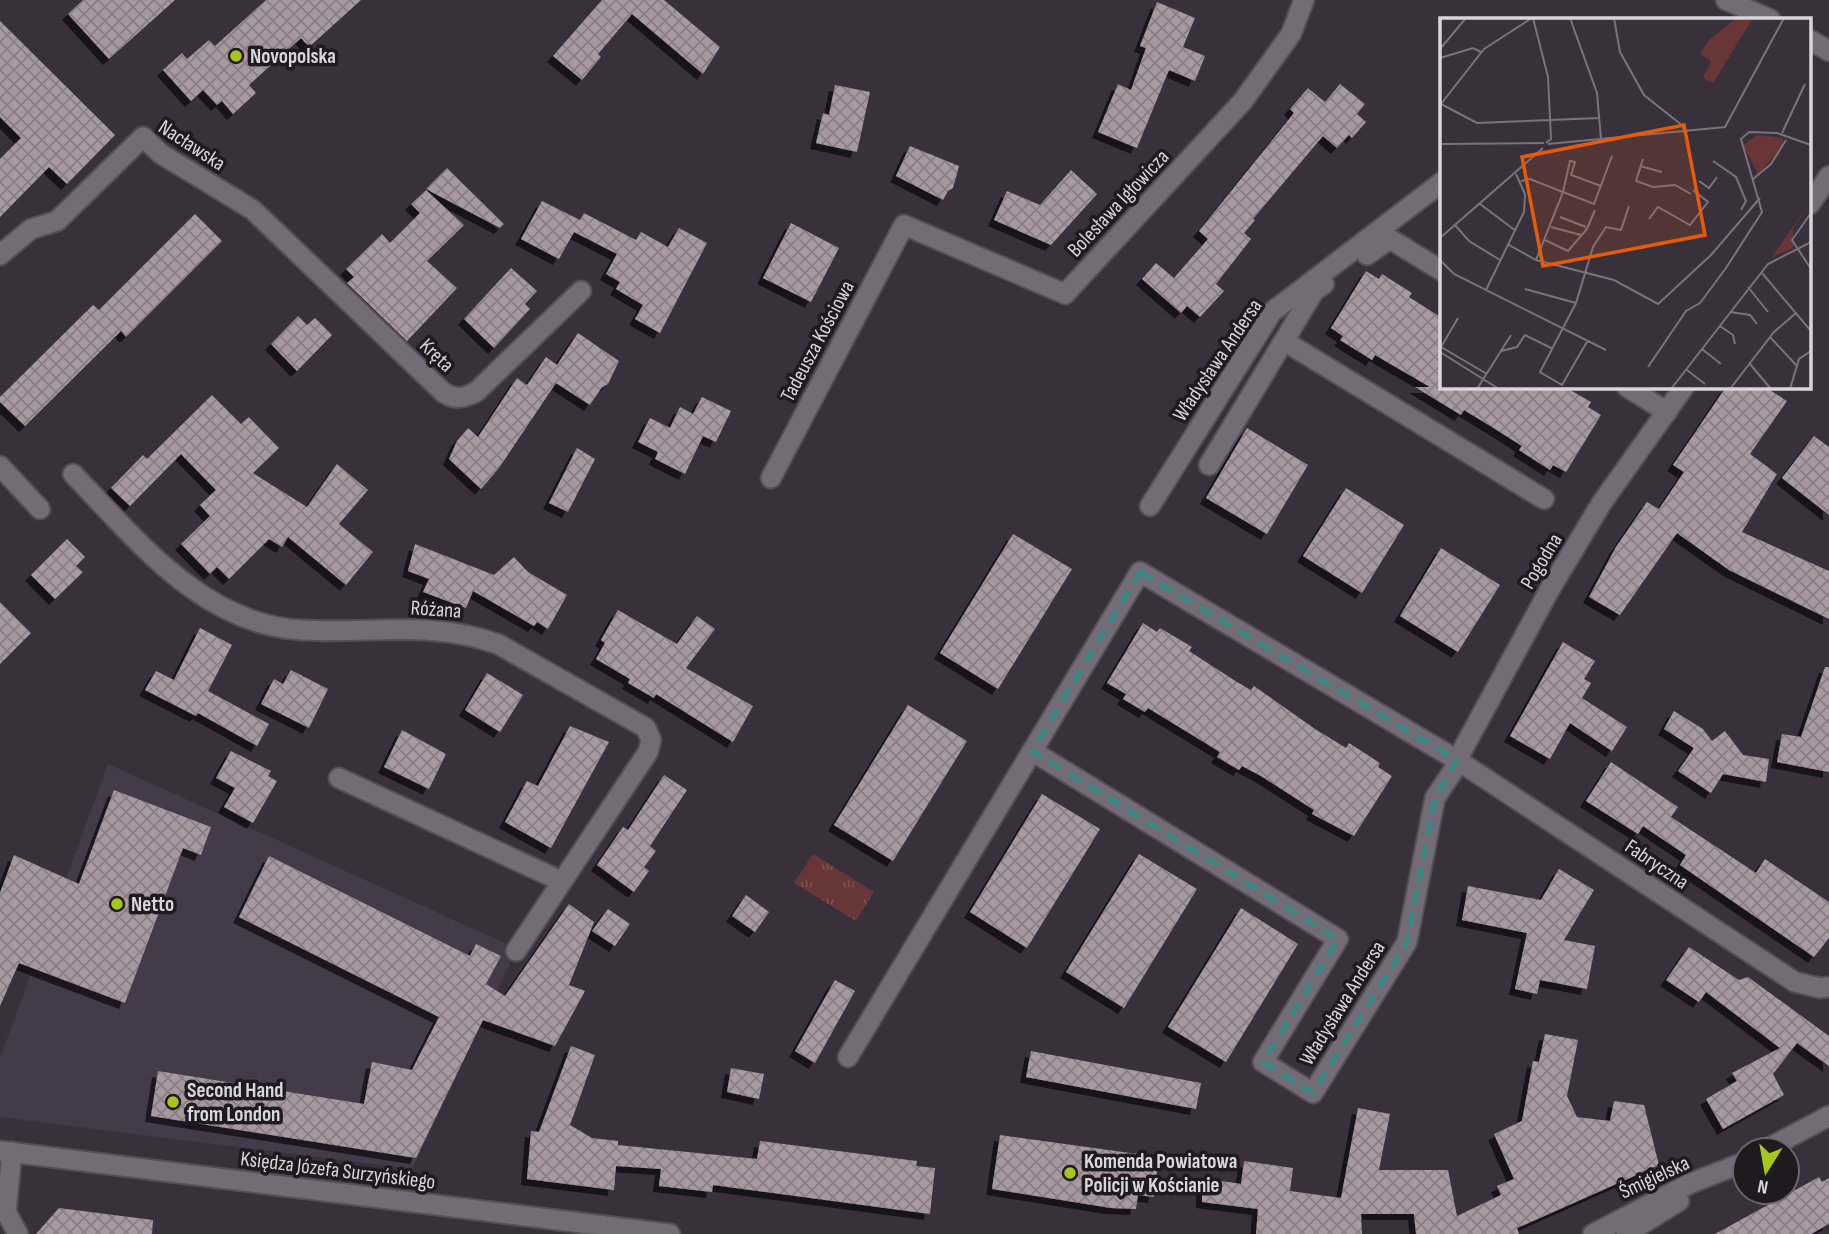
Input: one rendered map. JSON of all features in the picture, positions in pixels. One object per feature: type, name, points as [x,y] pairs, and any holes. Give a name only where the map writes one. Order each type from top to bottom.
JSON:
[{"type":"street","name":"Bolesława Igłowicza","points":[[904,225],[1065,294],[1243,101],[1291,34],[1304,0]]},
{"type":"street","points":[[1726,0],[1768,18]]},
{"type":"street","points":[[1812,41],[1829,51]]},
{"type":"street","name":"Nacławska","points":[[0,255],[31,229],[57,221],[143,137],[162,155],[253,210],[298,252]]},
{"type":"street","points":[[1812,201],[1829,176]]},
{"type":"street","name":"Władysława Andersa","points":[[1150,506],[1272,312],[1440,184]]},
{"type":"street","name":"Tadeusza Kościowa","points":[[771,478],[904,225]]},
{"type":"street","name":"Władysława Andersa","points":[[1209,465],[1314,291],[1390,239],[1440,270]]},
{"type":"street","name":"Kręta","points":[[298,252],[452,398],[465,398],[476,393],[581,291]]},
{"type":"street","points":[[1284,341],[1544,499]]},
{"type":"street","points":[[1629,388],[1667,412]]},
{"type":"street","name":"Pogodna","points":[[1460,762],[1550,589],[1601,504],[1683,388]]},
{"type":"street","points":[[0,466],[40,509]]},
{"type":"street","name":"Różana","points":[[74,474],[159,563],[223,608],[259,623],[300,630],[443,629],[471,635],[498,644],[646,728],[651,740],[648,752],[516,951]]},
{"type":"street","points":[[848,1057],[1140,572],[1460,762]]},
{"type":"street","name":"Władysława Andersa","points":[[1032,751],[1338,939],[1263,1062],[1313,1093],[1407,942],[1436,798],[1460,762]]},
{"type":"street","name":"Fabryczna","points":[[1460,762],[1794,982],[1820,988],[1829,987]]},
{"type":"street","points":[[339,778],[561,881]]},
{"type":"street","points":[[1791,1136],[1829,1116]]},
{"type":"street","points":[[6,1151],[6,1212],[18,1234]]},
{"type":"street","name":"Księdza Józefa Surzyńskiego","points":[[6,1151],[670,1234]]},
{"type":"street","name":"Śmigielska","points":[[1593,1234],[1690,1183],[1731,1167]]},
{"type":"street","name":"Śmigielska","points":[[1626,1234],[1731,1169]]},
{"type":"highlighted area","points":[[1140,572],[1457,760],[1435,798],[1407,942],[1313,1093],[1263,1062],[1338,939],[1032,751]]},
{"type":"shaded area","points":[[108,764],[505,943],[510,964],[412,1169],[0,1117],[0,1058]]},
{"type":"green space","points":[[813,854],[874,892],[856,921],[794,883]]},
{"type":"building","points":[[83,0],[175,0],[109,59],[68,14]]},
{"type":"building","name":"Novopolska","points":[[266,0],[361,0],[309,47],[301,38],[249,85],[256,93],[233,114],[222,101],[217,105],[203,90],[191,101],[163,70],[182,53],[187,59],[209,40],[215,46]]},
{"type":"building","points":[[602,0],[664,0],[720,47],[703,74],[632,14],[598,54],[601,57],[582,80],[553,56]]},
{"type":"building","points":[[1157,2],[1195,18],[1183,47],[1205,56],[1195,81],[1169,70],[1137,148],[1098,132],[1118,84],[1131,90],[1146,48],[1140,46]]},
{"type":"building","points":[[0,21],[115,135],[67,184],[49,167],[0,217],[0,159],[21,138],[0,117]]},
{"type":"building","points":[[1340,84],[1365,104],[1357,114],[1366,122],[1352,138],[1349,135],[1337,148],[1323,136],[1244,233],[1251,239],[1216,284],[1224,291],[1200,317],[1187,306],[1181,313],[1142,279],[1156,263],[1174,278],[1208,239],[1199,231],[1294,113],[1290,109],[1308,88],[1325,102]]},
{"type":"building","points":[[835,85],[870,92],[857,152],[816,143],[823,113],[829,115]]},
{"type":"building","points":[[910,146],[959,166],[953,188],[943,200],[896,176]]},
{"type":"building","points":[[447,168],[504,224],[500,228],[426,189]]},
{"type":"building","points":[[1071,170],[1097,194],[1051,245],[994,220],[1007,191],[1040,205]]},
{"type":"building","points":[[426,190],[464,225],[427,261],[457,288],[407,341],[347,283],[354,277],[346,269],[382,234],[390,243],[420,213],[411,204]]},
{"type":"building","points":[[542,201],[580,220],[584,213],[636,240],[641,232],[668,247],[679,228],[707,243],[660,333],[635,319],[643,305],[616,289],[620,282],[606,274],[617,254],[574,232],[559,259],[521,239]]},
{"type":"building","points":[[195,214],[222,241],[126,337],[121,331],[25,426],[0,402],[0,397],[93,305],[99,310]]},
{"type":"building","points":[[791,223],[839,248],[811,302],[763,278]]},
{"type":"building","points":[[511,268],[537,291],[525,304],[530,309],[494,348],[464,319]]},
{"type":"building","points":[[1366,271],[1379,279],[1382,274],[1412,293],[1409,297],[1440,317],[1440,388],[1567,388],[1591,402],[1588,407],[1601,415],[1566,472],[1553,465],[1550,470],[1519,450],[1522,446],[1492,427],[1464,410],[1461,415],[1415,387],[1430,387],[1375,355],[1372,360],[1340,340],[1343,336],[1331,328]]},
{"type":"building","points":[[298,316],[307,325],[315,318],[332,335],[297,371],[271,344]]},
{"type":"building","points":[[578,333],[619,361],[608,384],[602,387],[590,405],[556,383],[499,468],[481,489],[449,459],[457,441],[468,428],[478,437],[517,378],[527,385],[546,357],[557,365]]},
{"type":"building","points":[[1725,388],[1767,388],[1787,401],[1750,454],[1777,474],[1742,532],[1829,571],[1829,619],[1729,570],[1677,533],[1620,615],[1589,597],[1616,547],[1647,502],[1659,509],[1684,472],[1673,465]]},
{"type":"building","points":[[212,395],[241,424],[249,417],[279,448],[253,473],[307,507],[337,464],[368,490],[339,524],[373,552],[346,585],[288,537],[282,547],[269,539],[229,579],[217,567],[210,574],[181,544],[210,516],[200,505],[216,490],[181,454],[130,506],[111,488],[143,455],[147,459]]},
{"type":"building","points":[[702,397],[731,411],[716,442],[703,436],[685,474],[655,459],[658,452],[638,442],[650,418],[670,428],[680,407],[693,414]]},
{"type":"building","points":[[1247,428],[1308,465],[1267,534],[1206,498]]},
{"type":"building","points":[[1814,436],[1829,447],[1829,515],[1782,478]]},
{"type":"building","points":[[577,448],[595,459],[568,512],[549,503]]},
{"type":"building","points":[[1346,488],[1404,525],[1362,593],[1303,556]]},
{"type":"building","points":[[1013,534],[1072,569],[998,689],[940,653]]},
{"type":"building","points":[[67,539],[85,557],[76,566],[83,572],[55,599],[31,575]]},
{"type":"building","points":[[415,544],[494,575],[514,557],[528,572],[567,595],[548,629],[537,622],[534,626],[473,591],[466,608],[423,592],[429,579],[408,571]]},
{"type":"building","points":[[1441,548],[1500,585],[1458,652],[1400,616]]},
{"type":"building","points":[[0,602],[31,633],[0,664]]},
{"type":"building","points":[[618,610],[677,644],[697,616],[715,629],[686,668],[753,706],[733,742],[656,694],[654,698],[628,683],[630,679],[596,659],[605,643],[601,640]]},
{"type":"building","points":[[1143,623],[1157,632],[1160,628],[1192,647],[1189,651],[1251,690],[1254,686],[1346,748],[1349,743],[1380,763],[1378,767],[1392,776],[1354,836],[1312,814],[1314,810],[1261,776],[1242,766],[1239,770],[1217,757],[1220,752],[1148,708],[1145,712],[1123,699],[1126,694],[1107,683]]},
{"type":"building","points":[[200,628],[232,645],[208,691],[269,724],[257,746],[198,713],[196,716],[145,690],[156,671],[174,680]]},
{"type":"building","points":[[1563,642],[1595,661],[1584,679],[1591,683],[1582,698],[1627,727],[1612,751],[1570,723],[1550,759],[1510,736]]},
{"type":"building","points":[[1825,667],[1829,667],[1829,772],[1777,762],[1782,734],[1801,737]]},
{"type":"building","points":[[291,670],[328,689],[309,728],[261,704],[274,679],[283,684]]},
{"type":"building","points":[[487,673],[523,695],[500,732],[465,710]]},
{"type":"building","points":[[908,705],[967,741],[893,861],[834,825]]},
{"type":"building","points":[[1674,711],[1703,729],[1712,741],[1725,731],[1743,755],[1769,759],[1766,782],[1723,774],[1711,793],[1678,771],[1694,748],[1664,729]]},
{"type":"building","points":[[570,726],[609,742],[551,848],[505,822],[527,781],[538,786]]},
{"type":"building","points":[[402,730],[446,754],[429,789],[384,767]]},
{"type":"building","points":[[231,751],[271,771],[268,776],[277,781],[253,823],[224,807],[235,788],[216,778]]},
{"type":"building","points":[[1611,762],[1678,807],[1671,817],[1756,873],[1765,859],[1829,902],[1829,938],[1814,957],[1680,865],[1686,855],[1643,826],[1638,834],[1586,801]]},
{"type":"building","points":[[664,775],[687,790],[650,846],[656,851],[644,867],[649,871],[634,892],[597,865],[623,827],[628,830]]},
{"type":"building","name":"Netto","points":[[114,790],[211,827],[201,855],[183,848],[125,1003],[19,963],[0,1006],[0,893],[14,855],[79,884]]},
{"type":"building","points":[[1042,794],[1100,829],[1027,948],[970,912]]},
{"type":"building","points":[[1139,854],[1197,889],[1124,1008],[1066,972]]},
{"type":"building","points":[[269,856],[470,956],[476,944],[501,956],[486,984],[505,996],[569,904],[594,922],[569,985],[585,991],[555,1046],[483,1020],[416,1158],[151,1116],[158,1071],[364,1104],[372,1062],[412,1070],[439,1017],[239,917]]},
{"type":"building","points":[[1559,869],[1594,890],[1564,940],[1595,946],[1587,989],[1540,980],[1537,994],[1515,989],[1527,933],[1462,920],[1468,886],[1541,900]]},
{"type":"building","points":[[746,895],[769,912],[755,932],[732,916]]},
{"type":"building","points":[[1241,908],[1298,944],[1226,1062],[1168,1027]]},
{"type":"building","points":[[608,909],[630,924],[615,946],[592,931]]},
{"type":"building","points":[[1689,947],[1739,980],[1748,977],[1829,1036],[1829,1066],[1797,1043],[1773,1074],[1784,1095],[1723,1129],[1706,1099],[1737,1081],[1732,1073],[1780,1048],[1706,992],[1699,1002],[1666,980]]},
{"type":"building","points":[[835,980],[855,991],[815,1063],[795,1051]]},
{"type":"building","points":[[1545,1034],[1578,1040],[1567,1096],[1577,1117],[1610,1121],[1614,1101],[1644,1105],[1659,1165],[1517,1228],[1519,1234],[1416,1234],[1414,1214],[1361,1214],[1362,1234],[1256,1234],[1258,1209],[1202,1202],[1202,1178],[1241,1184],[1244,1161],[1293,1168],[1290,1191],[1341,1198],[1358,1108],[1390,1114],[1379,1170],[1448,1170],[1457,1216],[1501,1195],[1497,1186],[1514,1179],[1494,1134],[1522,1121],[1533,1061],[1539,1062]]},
{"type":"building","points":[[571,1046],[595,1055],[570,1125],[592,1138],[618,1141],[618,1145],[757,1159],[760,1141],[917,1161],[916,1166],[935,1168],[930,1214],[713,1185],[712,1192],[659,1186],[661,1169],[616,1166],[614,1190],[527,1179],[531,1131],[539,1132]]},
{"type":"building","points":[[1031,1051],[1201,1083],[1196,1109],[1026,1077]]},
{"type":"building","points":[[731,1068],[764,1074],[759,1099],[727,1092]]},
{"type":"building","points":[[1000,1135],[1159,1157],[1154,1197],[1138,1195],[1136,1209],[1111,1208],[992,1189]]},
{"type":"building","points":[[1819,1177],[1822,1182],[1829,1178],[1829,1224],[1811,1234],[1715,1234],[1766,1206],[1801,1206],[1801,1187]]},
{"type":"building","points":[[59,1208],[153,1220],[152,1234],[36,1234]]},
{"type":"place","name":"Novopolska","points":[[236,56]]},
{"type":"place","name":"Netto","points":[[117,904]]},
{"type":"place","name":"Second Hand from London","points":[[173,1102]]},
{"type":"place","name":"Komenda Powiatowa Policji w Kościanie","points":[[1070,1173]]}]
